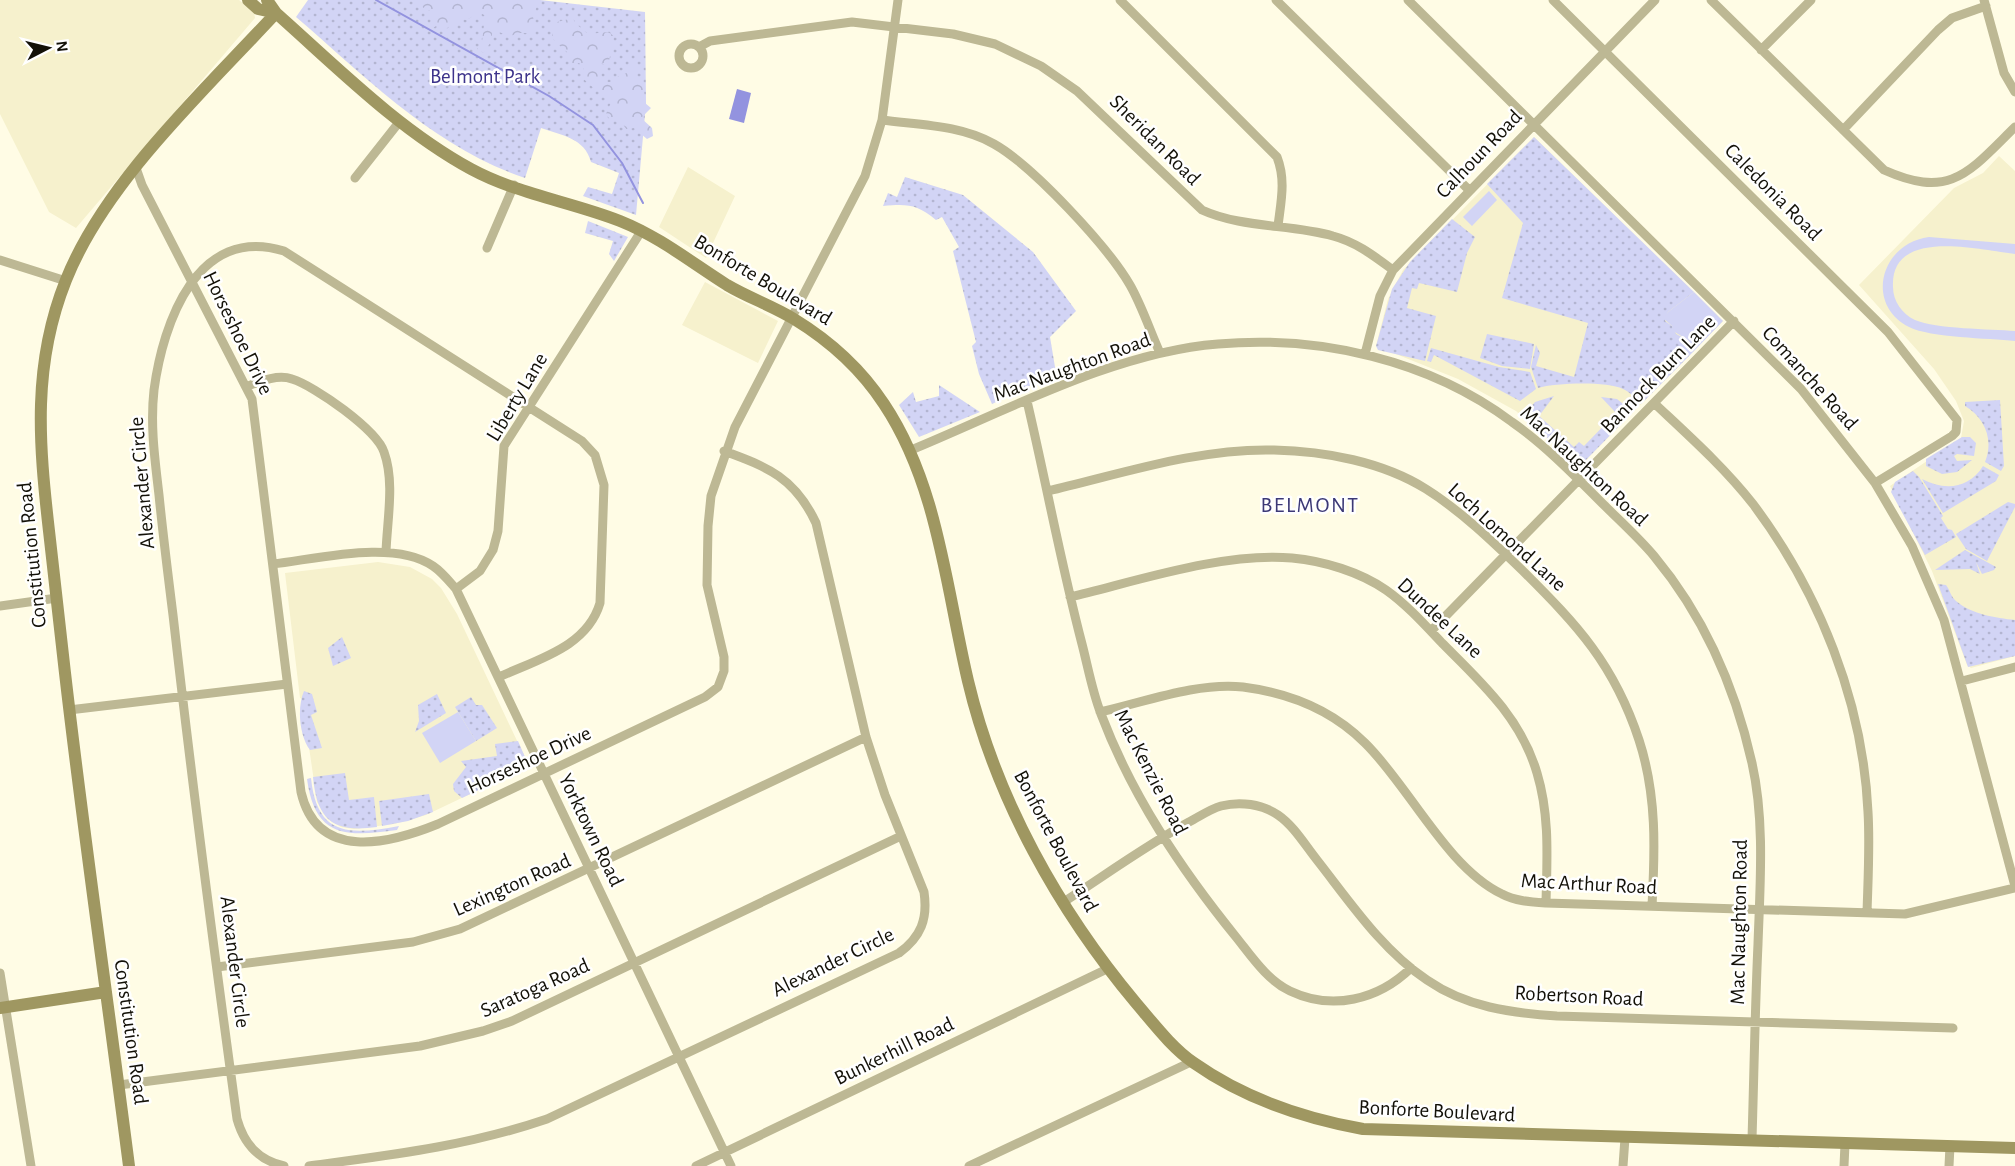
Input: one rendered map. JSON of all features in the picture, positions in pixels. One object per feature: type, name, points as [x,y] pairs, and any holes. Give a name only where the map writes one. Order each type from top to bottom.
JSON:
[{"type":"main road","name":"Bonforte Boulevard","points":[[248,0],[258,9],[276,13]]},
{"type":"main road","name":"Bonforte Boulevard","points":[[267,0],[276,13],[400,121],[446,154],[477,172],[642,230],[727,285],[793,318],[831,344],[863,376],[882,401],[911,450],[933,522],[969,686],[987,744],[1009,802],[1062,903],[1107,969],[1161,1032],[1191,1062],[1262,1101],[1325,1122],[1363,1129],[2015,1148]]},
{"type":"main road","name":"Constitution Road","points":[[129,1166],[69,710],[40,449],[39,399],[45,352],[66,281],[93,225],[136,168],[276,13]]},
{"type":"main road","points":[[3,1008],[106,992]]},
{"type":"street","name":"Horseshoe Drive","points":[[136,168],[142,184],[248,387],[255,412],[287,684],[304,803],[314,824],[338,840],[370,841],[417,832],[705,697],[718,687],[724,657],[707,585],[711,496],[724,451],[735,427],[865,176],[882,120],[898,0]]},
{"type":"street","points":[[1120,0],[1276,157],[1282,171],[1283,185],[1278,226]]},
{"type":"street","points":[[1276,0],[1469,190]]},
{"type":"street","name":"Comanche Road","points":[[1408,0],[1734,321],[1820,411],[1875,483],[1912,546],[1944,620],[2015,887]]},
{"type":"street","name":"Caledonia Road","points":[[1553,0],[1888,332],[1957,420],[1956,432],[1952,436],[1875,483]]},
{"type":"street","name":"Calhoun Road","points":[[1365,354],[1380,296],[1393,270],[1655,0]]},
{"type":"street","points":[[1711,0],[1884,171],[1908,181],[1931,184],[1954,179],[1971,169],[2015,127]]},
{"type":"street","points":[[1761,50],[1811,0]]},
{"type":"street","points":[[1843,130],[1938,30],[1952,18],[1985,3],[2004,73],[2015,92]]},
{"type":"street","name":"Sheridan Road","points":[[699,47],[710,41],[852,22],[972,38],[1012,51],[1041,66],[1092,104],[1202,210],[1224,217],[1350,241],[1393,270]]},
{"type":"street","points":[[882,120],[955,129],[994,144],[1029,171],[1111,255],[1131,287],[1160,353]]},
{"type":"street","points":[[355,178],[400,121]]},
{"type":"street","points":[[487,248],[514,185]]},
{"type":"street","name":"Liberty Lane","points":[[456,589],[480,571],[493,550],[500,514],[502,451],[642,230]]},
{"type":"street","name":"Alexander Circle","points":[[284,1166],[263,1158],[246,1142],[237,1119],[182,696],[152,419],[158,367],[164,345],[192,278],[222,255],[235,249],[261,246],[284,251],[582,441],[595,455],[600,465],[604,485],[600,603],[593,622],[580,637],[499,677]]},
{"type":"street","points":[[0,260],[66,281]]},
{"type":"street","name":"Bannock Burn Lane","points":[[1431,631],[1734,321]]},
{"type":"street","name":"Mac Naughton Road","points":[[911,450],[1120,364],[1160,353],[1216,344],[1304,343],[1365,354],[1433,376],[1474,397],[1513,422],[1580,480],[1654,556],[1694,611],[1719,658],[1738,707],[1753,768],[1759,822],[1759,909],[1752,1139]]},
{"type":"street","points":[[248,387],[274,378],[292,379],[361,422],[376,436],[387,463],[386,552]]},
{"type":"street","name":"Mac Kenzie Road","points":[[1028,401],[1070,597],[1100,712],[1122,762],[1162,837],[1199,890],[1264,972],[1291,992],[1312,999],[1350,1000],[1373,995],[1411,969]]},
{"type":"street","points":[[1654,403],[1720,466],[1753,504],[1789,557],[1831,644],[1848,690],[1862,759],[1868,812],[1867,913]]},
{"type":"street","name":"Alexander Circle","points":[[309,1166],[449,1146],[489,1138],[547,1119],[907,947],[921,930],[926,905],[921,881],[901,836],[866,737],[816,523],[808,506],[780,475],[724,451]]},
{"type":"street","name":"Loch Lomond Lane","points":[[1047,491],[1233,451],[1310,452],[1347,459],[1385,469],[1425,489],[1460,514],[1506,554],[1576,625],[1620,691],[1640,742],[1651,790],[1656,830],[1652,906]]},
{"type":"street","name":"Yorktown Road","points":[[273,564],[386,552],[423,560],[444,575],[456,589],[731,1166]]},
{"type":"street","name":"Dundee Lane","points":[[1070,597],[1218,563],[1251,558],[1291,558],[1319,562],[1352,573],[1386,590],[1500,700],[1523,738],[1537,771],[1545,805],[1546,903]]},
{"type":"street","points":[[0,606],[57,598]]},
{"type":"street","points":[[1962,681],[2015,667]]},
{"type":"street","points":[[69,710],[287,684]]},
{"type":"street","name":"Mac Arthur Road","points":[[1100,712],[1200,689],[1241,687],[1285,695],[1328,713],[1366,743],[1474,875],[1489,887],[1511,898],[1546,903],[1867,913],[1923,912],[2015,887]]},
{"type":"street","name":"Lexington Road","points":[[217,967],[389,946],[440,935],[476,922],[866,737]]},
{"type":"street","name":"Robertson Road","points":[[1062,903],[1162,837],[1219,806],[1241,803],[1268,808],[1292,828],[1390,950],[1411,969],[1460,998],[1519,1014],[1953,1028]]},
{"type":"street","name":"Saratoga Road","points":[[119,1085],[420,1046],[483,1031],[512,1021],[901,836]]},
{"type":"street","name":"Bunkerhill Road","points":[[696,1166],[1107,969]]},
{"type":"street","points":[[0,973],[3,1008],[30,1166]]},
{"type":"street","points":[[969,1166],[1191,1062]]},
{"type":"street","points":[[1623,1166],[1625,1138]]},
{"type":"street","points":[[1844,1166],[1845,1144]]},
{"type":"street","points":[[1949,1166],[1950,1146]]},
{"type":"shaded area","points":[[0,0],[239,0],[254,12],[255,18],[76,228],[49,212],[0,114]]},
{"type":"shaded area","points":[[1534,137],[1723,321],[1579,467],[1516,411],[1458,379],[1376,346],[1388,299],[1403,270]]},
{"type":"shaded area","points":[[1999,156],[2015,171],[2015,656],[1971,668],[1967,665],[1932,571],[1890,486],[1961,438],[1964,421],[1956,401],[1934,369],[1859,285],[1954,188],[1983,173]]},
{"type":"shaded area","points":[[688,167],[735,196],[706,258],[659,227]]},
{"type":"shaded area","points":[[705,282],[778,321],[758,363],[682,325]]},
{"type":"shaded area","points":[[378,562],[410,567],[432,579],[441,588],[457,614],[529,766],[426,815],[394,824],[354,829],[341,827],[328,819],[317,802],[302,699],[300,698],[285,573]]},
{"type":"green space","name":"Belmont Park","points":[[308,0],[540,0],[645,12],[646,103],[636,215],[583,196],[588,187],[612,194],[619,173],[591,162],[588,154],[578,143],[564,136],[541,128],[525,178],[492,165],[431,130],[376,87],[296,17]]},
{"type":"green space","points":[[415,0],[539,1],[533,16],[535,33],[519,33],[510,36],[493,30],[490,43],[484,53],[477,49],[482,42],[485,16],[483,14],[478,13],[466,20],[460,18],[446,29],[439,24],[433,28],[430,25],[433,10],[426,10]]},
{"type":"green space","points":[[573,18],[575,23],[588,34],[608,32],[614,36],[608,66],[601,63],[599,68],[606,82],[614,82],[617,77],[629,72],[630,66],[635,64],[639,68],[636,76],[644,88],[645,103],[651,108],[641,118],[652,128],[653,136],[647,139],[634,128],[626,129],[620,119],[611,121],[606,114],[613,98],[584,80],[581,76],[584,68],[579,63],[571,65],[567,52],[552,38],[553,23]]},
{"type":"green space","points":[[1534,137],[1694,292],[1668,312],[1665,321],[1672,326],[1676,334],[1688,340],[1694,351],[1641,404],[1626,390],[1615,386],[1568,384],[1538,388],[1531,367],[1536,345],[1540,353],[1536,366],[1574,377],[1588,323],[1502,298],[1523,223],[1487,184]]},
{"type":"green space","points":[[905,177],[963,195],[1033,252],[1076,311],[1050,337],[1056,373],[992,404],[979,374],[972,346],[976,342],[953,251],[959,247],[942,217],[936,220],[911,206],[883,206],[888,193],[897,197]]},
{"type":"green space","points":[[1489,191],[1497,200],[1472,226],[1463,217]]},
{"type":"green space","points":[[1452,219],[1475,237],[1467,253],[1457,292],[1419,283],[1417,289],[1412,288],[1407,308],[1436,316],[1425,361],[1378,350],[1376,346],[1392,289],[1410,262]]},
{"type":"green space","points":[[588,221],[628,237],[614,261],[609,254],[613,241],[585,233]]},
{"type":"green space","points":[[1929,237],[2015,244],[2015,254],[1939,246],[1921,249],[1906,256],[1896,268],[1893,287],[1902,311],[1924,323],[2015,331],[2015,341],[1919,331],[1895,317],[1886,304],[1883,290],[1884,276],[1899,250]]},
{"type":"green space","points":[[1694,292],[1723,321],[1694,351],[1688,340],[1673,331],[1672,326],[1664,319],[1668,312]]},
{"type":"green space","points":[[1487,334],[1534,344],[1530,369],[1502,366],[1480,358]]},
{"type":"green space","points":[[1431,348],[1499,367],[1530,372],[1536,389],[1520,401],[1434,355],[1431,362],[1427,361]]},
{"type":"green space","points":[[939,385],[980,412],[919,437],[899,405],[913,392],[916,402],[939,396]]},
{"type":"green space","points":[[1554,396],[1539,416],[1574,447],[1579,442],[1584,446],[1616,413],[1601,397],[1617,399],[1633,412],[1579,467],[1523,416],[1535,402]]},
{"type":"green space","points":[[2000,400],[2004,466],[2001,471],[1985,462],[1988,454],[1986,430],[1978,417],[1965,406],[1965,402]]},
{"type":"green space","points":[[1962,437],[1970,437],[1976,443],[1974,456],[1957,454],[1954,456],[1957,461],[1972,460],[1957,472],[1942,474],[1926,466],[1926,459]]},
{"type":"green space","points":[[1983,466],[1999,475],[1996,481],[1943,513],[1922,479],[1939,485],[1955,486],[1971,479]]},
{"type":"green space","points":[[1913,471],[1943,516],[1941,518],[1948,529],[1952,530],[1956,537],[1925,555],[1891,492],[1895,482]]},
{"type":"green space","points":[[2008,502],[2015,504],[2015,507],[1987,561],[1966,549],[1956,534]]},
{"type":"green space","points":[[1965,550],[1996,567],[1982,574],[1976,562],[1980,574],[1970,569],[1935,570]]},
{"type":"green space","points":[[1938,584],[1946,585],[1954,599],[1969,609],[1992,617],[2015,620],[2015,656],[1968,667]]},
{"type":"green space","points":[[342,637],[351,658],[333,666],[328,648]]},
{"type":"green space","points":[[304,691],[312,694],[317,712],[311,715],[322,748],[310,750],[303,737],[300,705]]},
{"type":"green space","points":[[437,694],[446,713],[415,732],[419,721],[418,705]]},
{"type":"green space","points":[[471,697],[476,705],[482,705],[497,728],[476,741],[455,707]]},
{"type":"green space","points":[[458,712],[476,741],[440,763],[422,733]]},
{"type":"green space","points":[[518,741],[529,766],[462,798],[454,791],[453,784],[466,767],[461,761],[497,756],[495,744]]},
{"type":"green space","points":[[345,773],[349,800],[374,797],[377,827],[349,828],[330,821],[324,814],[315,792],[313,777]]},
{"type":"green space","points":[[311,778],[314,797],[320,812],[339,828],[365,831],[399,826],[397,830],[348,832],[326,823],[317,813],[311,798],[307,779]]},
{"type":"green space","points":[[429,794],[433,812],[408,821],[382,826],[379,801]]},
{"type":"water","points":[[737,89],[751,93],[744,123],[729,119]]},
{"type":"waterway","points":[[376,0],[549,96],[593,125],[622,163],[643,203]]},
{"type":"district","name":"BELMONT","points":[[1310,505]]}]
